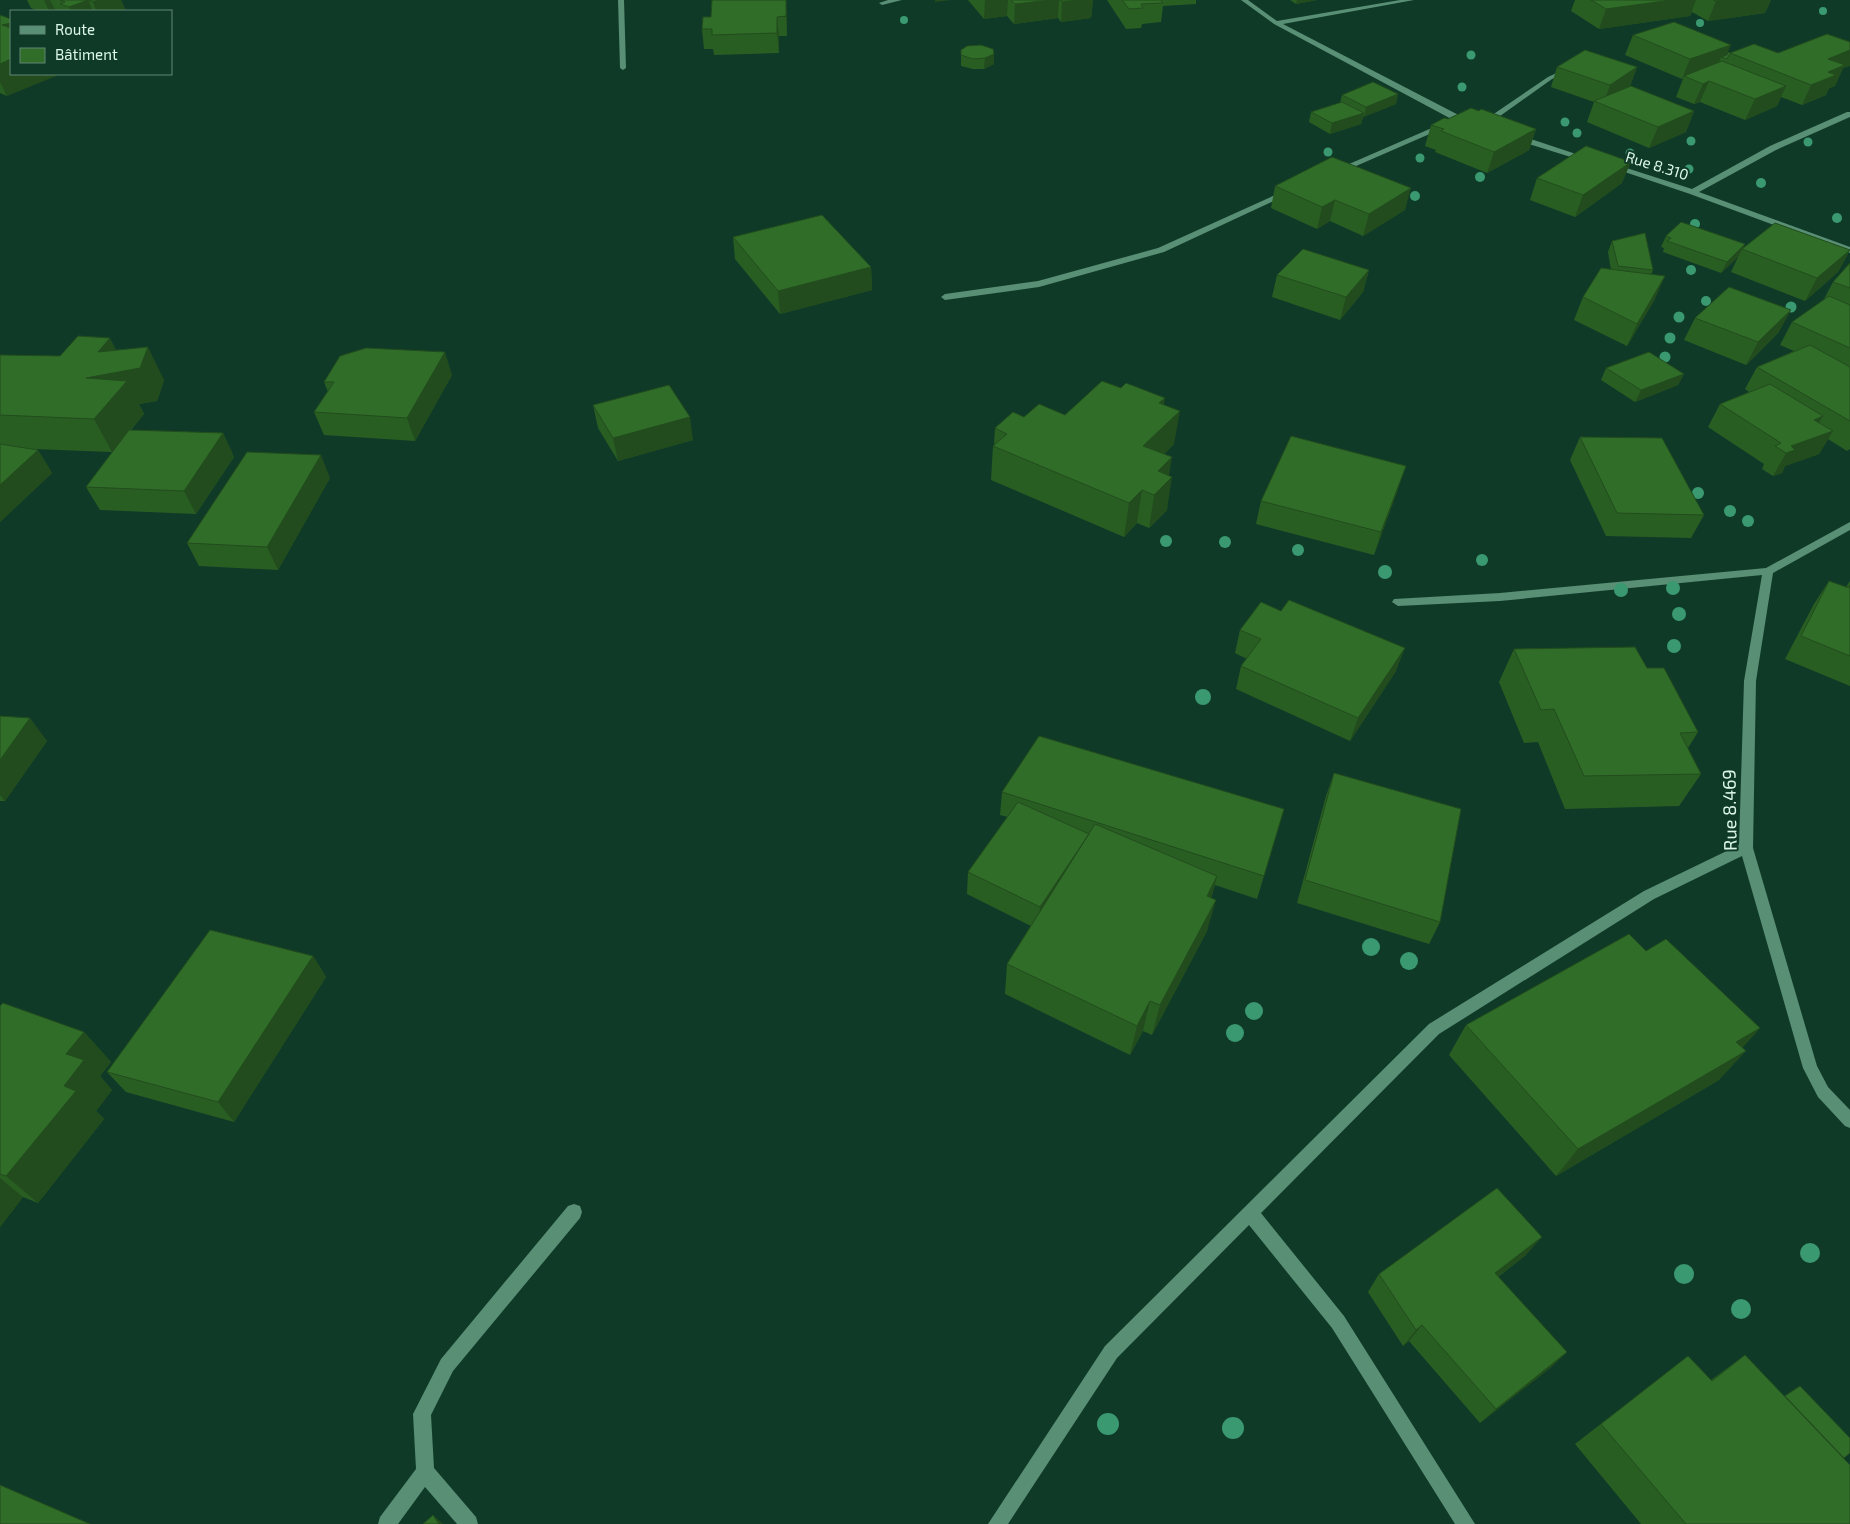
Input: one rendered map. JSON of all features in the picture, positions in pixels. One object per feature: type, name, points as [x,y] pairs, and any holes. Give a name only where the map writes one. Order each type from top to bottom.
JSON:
[{"type":"street","points":[[621,0],[623,68]]},
{"type":"street","points":[[882,3],[899,0]]},
{"type":"street","points":[[1244,0],[1276,23],[1460,120],[1490,128]]},
{"type":"street","points":[[1276,23],[1411,0]]},
{"type":"street","points":[[1481,126],[1550,78],[1580,64]]},
{"type":"street","points":[[1693,192],[1773,148],[1850,114]]},
{"type":"street","points":[[1327,175],[1460,120]]},
{"type":"street","name":"Rue 8.310","points":[[1508,134],[1693,192],[1850,250]]},
{"type":"street","points":[[944,297],[1039,284],[1161,250],[1293,190]]},
{"type":"street","points":[[1398,602],[1500,597],[1768,571],[1850,525]]},
{"type":"street","name":"Rue 8.469","points":[[1768,571],[1750,681],[1746,848],[1810,1068],[1823,1092],[1850,1122]]},
{"type":"street","points":[[997,1524],[1111,1352],[1434,1029],[1649,895],[1746,848]]},
{"type":"street","points":[[468,1524],[425,1472],[422,1414],[447,1364],[574,1212]]},
{"type":"street","points":[[1251,1214],[1338,1322],[1466,1524]]},
{"type":"street","points":[[387,1524],[425,1472]]},
{"type":"building","points":[[60,0],[88,0],[69,7],[60,4],[65,2]]},
{"type":"building","points":[[712,0],[786,0],[786,16],[777,17],[777,33],[712,35],[712,29],[702,29],[703,17],[711,17]]},
{"type":"building","points":[[1011,0],[1051,0],[1015,4]]},
{"type":"building","points":[[1060,0],[1078,0],[1062,2]]},
{"type":"building","points":[[1122,0],[1161,0],[1163,3],[1141,4],[1143,8],[1129,9]]},
{"type":"building","points":[[1591,0],[1672,0],[1606,9]]},
{"type":"building","points":[[0,15],[10,19],[10,23],[2,25],[10,28],[10,59],[0,64]]},
{"type":"building","points":[[1674,22],[1731,45],[1690,59],[1633,35]]},
{"type":"building","points":[[1827,34],[1850,42],[1850,50],[1828,59],[1845,65],[1828,72],[1836,75],[1811,85],[1730,53],[1754,44],[1778,53]]},
{"type":"building","points":[[981,45],[993,49],[994,54],[985,58],[973,59],[961,55],[961,50],[967,46]]},
{"type":"building","points":[[1585,50],[1637,67],[1610,85],[1557,67]]},
{"type":"building","points":[[1728,52],[1730,53],[1727,59],[1721,57],[1727,55]]},
{"type":"building","points":[[1722,61],[1786,86],[1755,99],[1709,81],[1703,84],[1684,76]]},
{"type":"building","points":[[1373,82],[1398,94],[1366,107],[1342,95]]},
{"type":"building","points":[[1631,86],[1694,111],[1658,127],[1594,101]]},
{"type":"building","points":[[1342,102],[1364,113],[1332,123],[1311,112]]},
{"type":"building","points":[[1471,108],[1479,111],[1481,109],[1536,129],[1494,152],[1441,131],[1444,129],[1431,125]]},
{"type":"building","points":[[1586,146],[1631,162],[1583,195],[1537,178]]},
{"type":"building","points":[[1332,157],[1411,188],[1369,214],[1335,200],[1322,207],[1275,186]]},
{"type":"building","points":[[822,215],[871,267],[778,291],[733,237]]},
{"type":"building","points":[[1681,222],[1745,244],[1727,262],[1667,241],[1671,238],[1666,236]]},
{"type":"building","points":[[1775,223],[1850,250],[1817,278],[1742,249]]},
{"type":"building","points":[[1645,233],[1653,270],[1618,266],[1612,241]]},
{"type":"building","points":[[1303,249],[1369,270],[1346,297],[1277,275]]},
{"type":"building","points":[[1850,263],[1850,288],[1833,282]]},
{"type":"building","points":[[1601,268],[1665,276],[1637,324],[1583,297]]},
{"type":"building","points":[[1729,287],[1791,310],[1758,342],[1695,318]]},
{"type":"building","points":[[1829,296],[1850,305],[1850,348],[1792,322]]},
{"type":"building","points":[[78,336],[110,338],[98,352],[148,347],[140,368],[86,378],[127,381],[94,419],[0,415],[0,355],[60,356]]},
{"type":"building","points":[[1810,345],[1850,367],[1850,421],[1757,367]]},
{"type":"building","points":[[366,348],[445,352],[407,418],[314,412],[334,382],[324,382],[340,356]]},
{"type":"building","points":[[1649,352],[1684,374],[1641,390],[1606,368]]},
{"type":"building","points":[[1102,381],[1121,388],[1126,383],[1165,398],[1159,403],[1180,411],[1143,446],[1172,457],[1158,471],[1172,477],[1154,495],[1142,490],[1129,503],[993,446],[1007,434],[995,428],[1013,412],[1024,417],[1039,404],[1065,415]]},
{"type":"building","points":[[1770,384],[1823,416],[1814,420],[1833,431],[1791,446],[1795,450],[1786,453],[1775,446],[1781,443],[1720,404]]},
{"type":"building","points":[[669,385],[690,417],[613,438],[593,405]]},
{"type":"building","points":[[129,430],[223,433],[184,491],[86,487]]},
{"type":"building","points":[[1291,436],[1406,466],[1381,532],[1261,501]]},
{"type":"building","points":[[1580,437],[1662,438],[1704,515],[1617,513]]},
{"type":"building","points":[[0,444],[38,450],[0,485]]},
{"type":"building","points":[[247,452],[321,455],[267,547],[187,543]]},
{"type":"building","points":[[1829,581],[1849,588],[1850,585],[1850,656],[1801,636]]},
{"type":"building","points":[[1289,600],[1405,648],[1358,718],[1241,666],[1261,639],[1240,630],[1261,602],[1281,611]]},
{"type":"building","points":[[1635,647],[1647,668],[1664,668],[1698,732],[1680,733],[1701,774],[1584,776],[1554,709],[1541,710],[1514,649]]},
{"type":"building","points":[[0,716],[30,718],[0,760]]},
{"type":"building","points":[[1039,736],[1284,809],[1264,876],[1002,792]]},
{"type":"building","points":[[1334,773],[1461,809],[1440,922],[1305,880]]},
{"type":"building","points":[[1018,802],[1089,834],[1040,907],[968,872]]},
{"type":"building","points":[[1095,824],[1217,876],[1207,896],[1216,900],[1160,1005],[1150,1001],[1137,1026],[1007,964]]},
{"type":"building","points":[[210,930],[313,956],[218,1102],[107,1072]]},
{"type":"building","points":[[1629,934],[1646,951],[1666,939],[1760,1028],[1736,1042],[1746,1051],[1578,1149],[1466,1025]]},
{"type":"building","points":[[3,1003],[84,1032],[66,1054],[84,1060],[64,1086],[76,1091],[6,1176],[0,1174],[0,1006]]},
{"type":"building","points":[[1497,1188],[1542,1237],[1495,1273],[1567,1352],[1496,1409],[1422,1325],[1416,1330],[1379,1274]]},
{"type":"building","points":[[1745,1355],[1850,1465],[1850,1524],[1686,1524],[1601,1424],[1688,1356],[1712,1381]]},
{"type":"building","points":[[1800,1386],[1850,1438],[1850,1453],[1844,1458],[1785,1396]]},
{"type":"building","points":[[0,1485],[90,1524],[0,1524]]},
{"type":"building","points":[[433,1515],[439,1524],[423,1524]]}]
